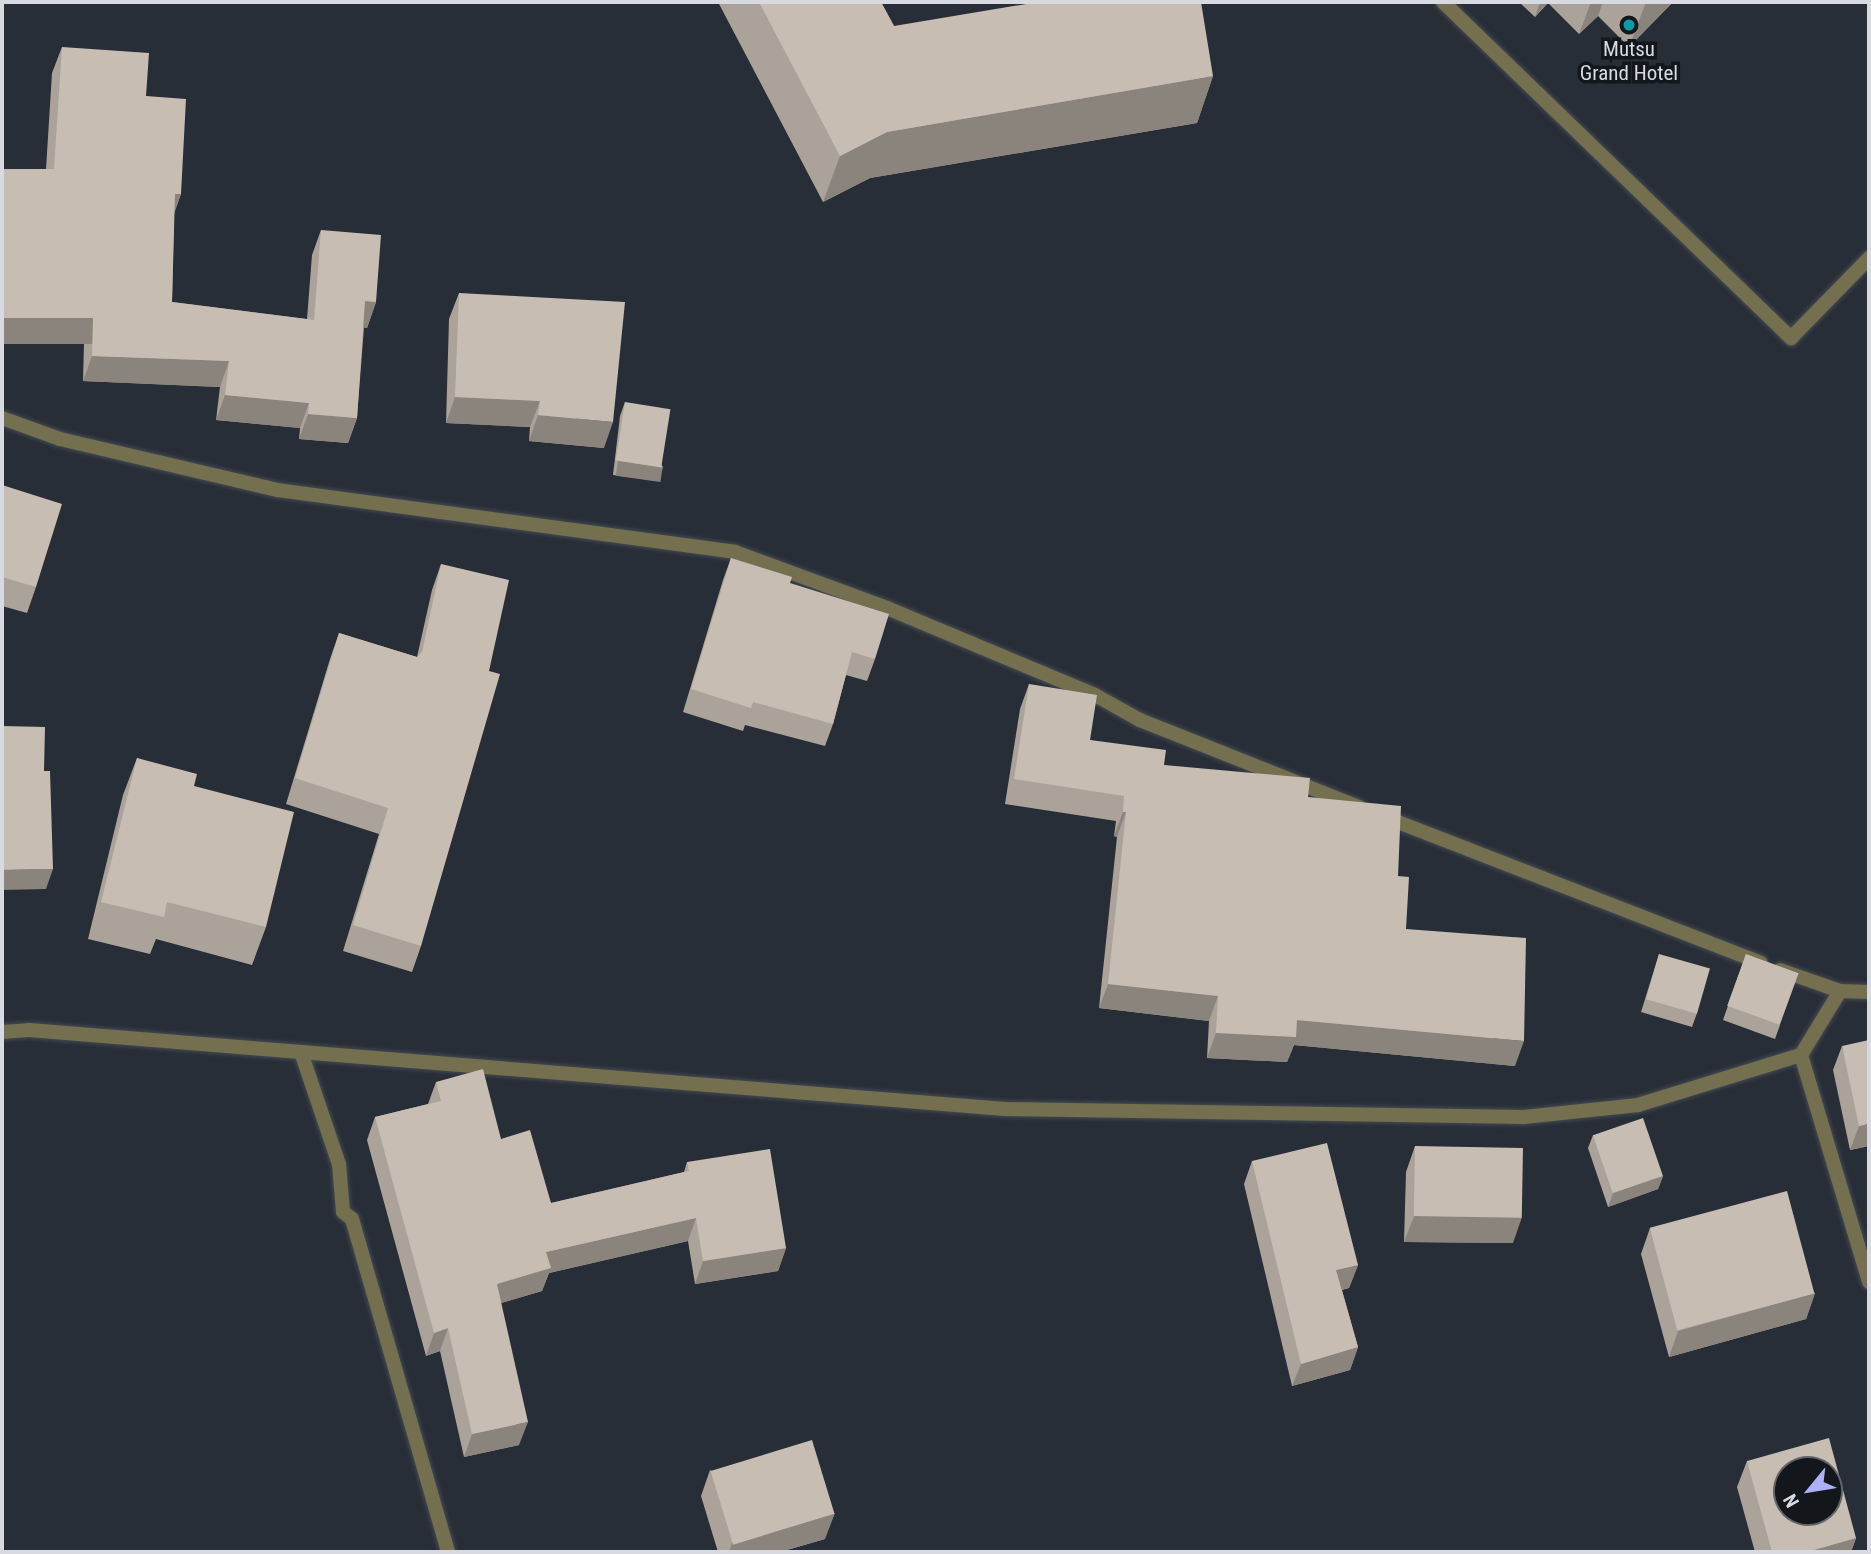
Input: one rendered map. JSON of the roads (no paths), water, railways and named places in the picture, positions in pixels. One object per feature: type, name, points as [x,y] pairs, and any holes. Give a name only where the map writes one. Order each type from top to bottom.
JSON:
[{"type":"street","points":[[1443,2],[1791,338],[1869,258]]},
{"type":"street","points":[[2,418],[60,439],[278,490],[735,552],[887,608],[1095,695],[1140,720],[1662,928],[1840,991],[1869,992]]},
{"type":"street","points":[[2,1032],[29,1030],[302,1055],[1005,1109],[1497,1117],[1639,1105],[1801,1055],[1840,991]]},
{"type":"street","points":[[302,1055],[339,1164],[343,1212],[352,1219],[448,1552]]},
{"type":"street","points":[[1801,1055],[1869,1282]]},
{"type":"place","name":"Mutsu Grand Hotel","points":[[1629,25]]}]
